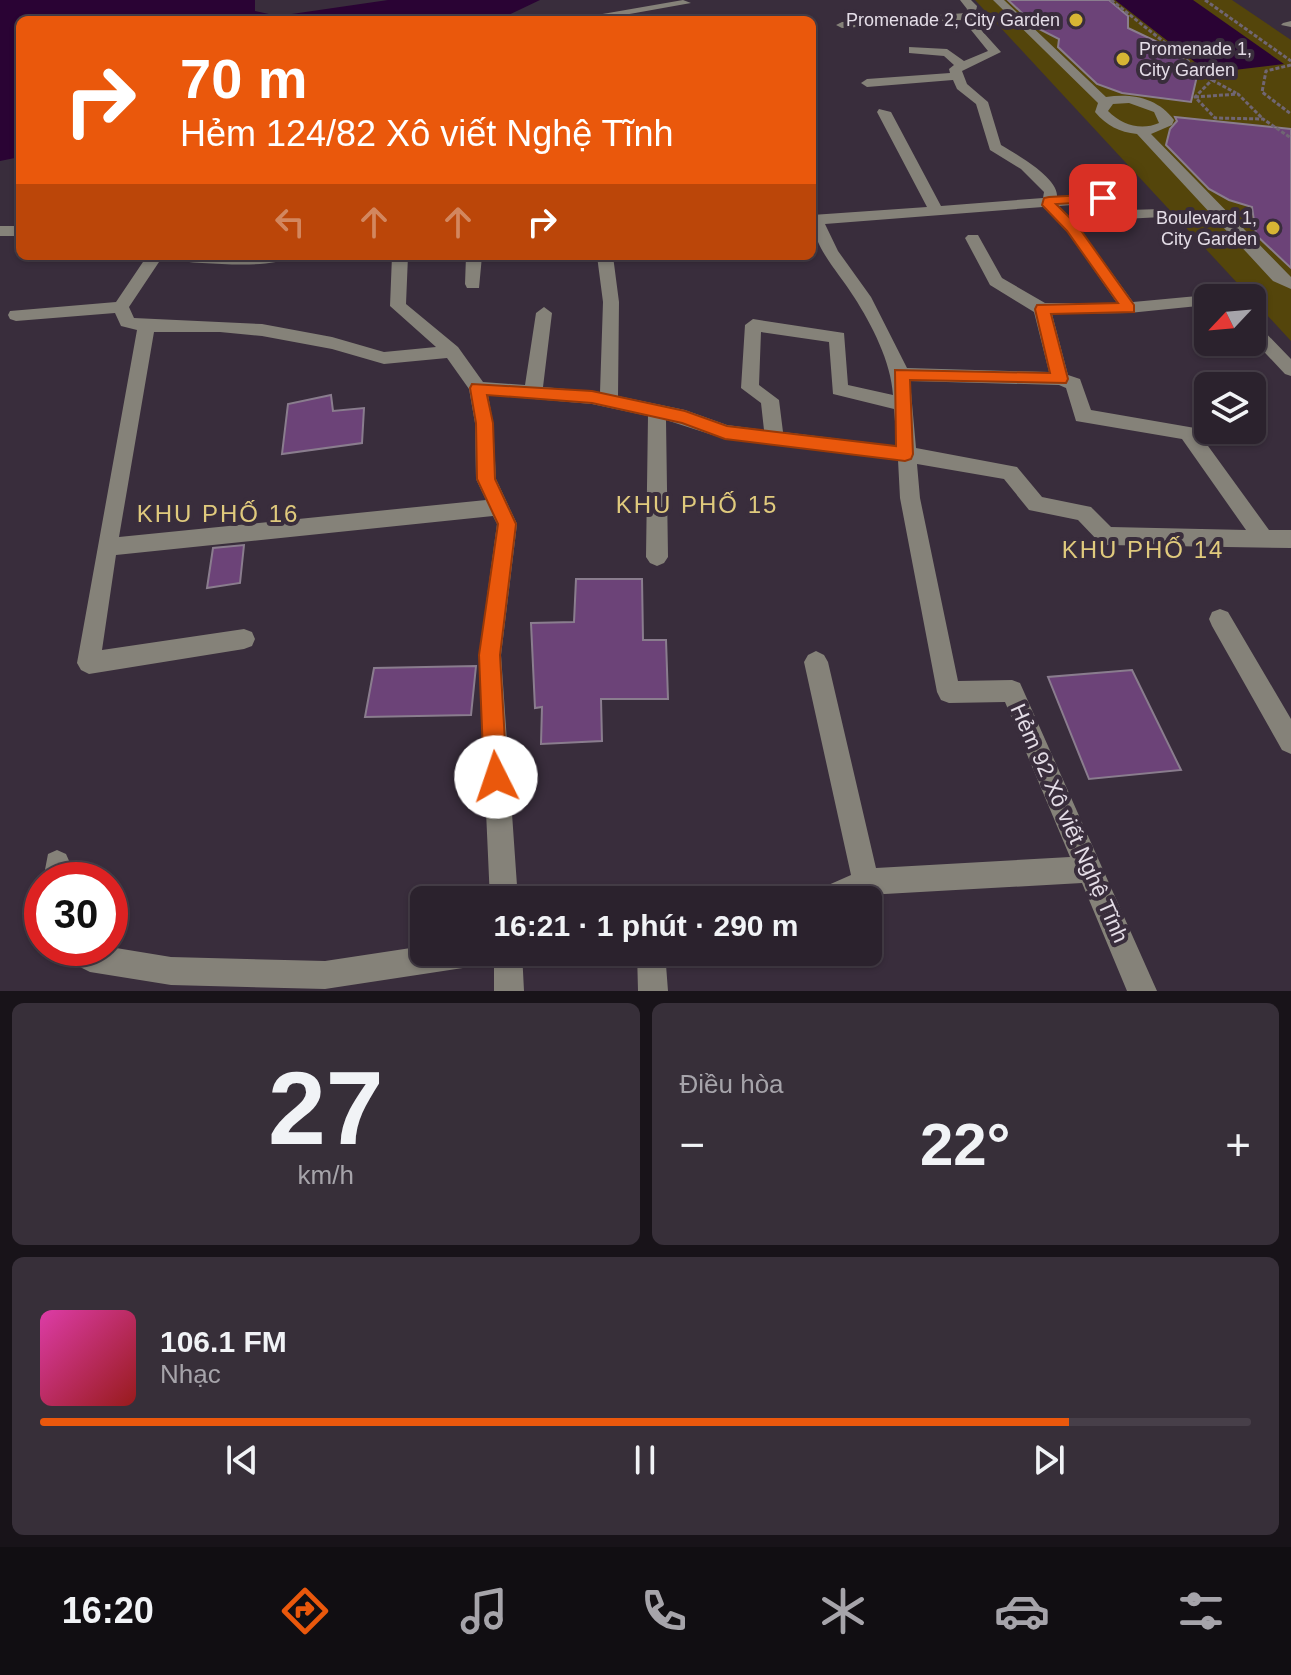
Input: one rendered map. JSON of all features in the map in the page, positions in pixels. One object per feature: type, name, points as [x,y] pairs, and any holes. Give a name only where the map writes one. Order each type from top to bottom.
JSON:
[{"type":"street","points":[[867,83],[960,71],[995,52],[968,22],[973,8],[965,0]]},
{"type":"street","points":[[998,0],[1105,103]]},
{"type":"street","points":[[617,16],[686,2]]},
{"type":"street","points":[[842,25],[970,16]]},
{"type":"street","points":[[913,50],[947,53],[960,71],[961,86],[982,102],[995,147],[1026,166],[1051,191],[1049,205],[1072,228],[1129,308]]},
{"type":"street","points":[[1130,99],[1151,105],[1165,114],[1165,125],[1141,131],[1120,126],[1105,117],[1101,107],[1105,103],[1130,99]]},
{"type":"street","points":[[884,112],[936,210]]},
{"type":"street","points":[[1141,131],[1217,214],[1279,277],[1291,284]]},
{"type":"street","points":[[816,220],[1103,198],[1124,215],[1162,213]]},
{"type":"street","points":[[1217,214],[1238,210]]},
{"type":"street","name":"Hẻm 92 Xô viết Nghệ Tĩnh","points":[[816,224],[831,252],[863,297],[901,374],[910,498],[949,692],[1012,691],[1142,991]]},
{"type":"street","points":[[973,238],[996,281],[1042,309],[1129,308],[1194,301]]},
{"type":"street","points":[[121,307],[152,260]]},
{"type":"street","points":[[400,260],[398,306],[452,351],[478,388],[484,423],[486,479],[507,524],[490,655],[503,886]]},
{"type":"street","points":[[473,284],[474,260]]},
{"type":"street","points":[[606,260],[611,302],[609,401]]},
{"type":"street","points":[[16,315],[121,307]]},
{"type":"street","points":[[121,307],[127,322],[146,326],[220,326],[262,330],[332,343],[384,358],[452,351]]},
{"type":"street","points":[[1042,309],[1060,379]]},
{"type":"street","points":[[533,391],[544,313]]},
{"type":"street","points":[[774,439],[770,400],[750,388],[753,325],[838,337],[839,389],[903,404]]},
{"type":"street","points":[[146,326],[89,663],[244,639]]},
{"type":"street","points":[[1266,344],[1291,370]]},
{"type":"street","points":[[901,374],[1060,379],[1074,384],[1083,416],[1188,433],[1264,539]]},
{"type":"street","points":[[478,388],[533,391],[609,401],[685,417],[725,432],[905,454],[1010,472],[1036,504],[1084,513],[1106,536],[1291,539]]},
{"type":"street","points":[[657,411],[657,557]]},
{"type":"street","points":[[107,547],[499,507]]},
{"type":"street","points":[[1220,619],[1291,742]]},
{"type":"street","points":[[816,662],[866,882]]},
{"type":"street","points":[[857,886],[866,882],[1090,869]]},
{"type":"street","points":[[128,964],[171,971],[325,975],[410,962]]},
{"type":"street","points":[[508,966],[509,991]]},
{"type":"street","points":[[652,966],[653,991]]},
{"type":"path","points":[[1111,0],[1212,80],[1238,94],[1263,119],[1291,138]]},
{"type":"path","points":[[1205,0],[1291,63]]},
{"type":"path","points":[[1291,63],[1266,71],[1261,85],[1262,92],[1291,114]]},
{"type":"path","points":[[1195,97],[1212,80]]},
{"type":"path","points":[[1195,97],[1238,94]]},
{"type":"path","points":[[1195,97],[1215,118],[1263,119]]},
{"type":"shaded area","points":[[0,0],[255,0],[255,11],[278,16],[16,16],[16,158],[0,161]]},
{"type":"shaded area","points":[[388,0],[540,0],[506,16],[278,16]]},
{"type":"shaded area","points":[[975,0],[1232,0],[1291,40],[1291,341],[1266,314],[1266,284],[1238,284]]},
{"type":"shaded area","points":[[1115,0],[1193,0],[1284,64],[1209,73]]},
{"type":"building","name":"Promenade 1, City Garden","points":[[1008,0],[1109,0],[1128,16],[1128,28],[1162,44],[1191,66],[1197,76],[1191,102],[1122,93],[1097,84],[1058,47],[1059,39],[1039,29]]},
{"type":"building","points":[[1175,117],[1291,129],[1291,268],[1256,235],[1252,207],[1229,200],[1209,189],[1166,145],[1170,129],[1177,121]]},
{"type":"building","points":[[331,395],[333,411],[364,408],[362,443],[282,454],[288,404]]},
{"type":"building","points":[[244,545],[240,583],[207,588],[213,548]]},
{"type":"building","points":[[576,579],[642,579],[643,640],[666,640],[668,699],[601,699],[602,741],[541,744],[542,707],[535,708],[531,623],[574,622]]},
{"type":"building","points":[[476,666],[471,715],[365,717],[374,668]]},
{"type":"building","points":[[1132,670],[1181,770],[1089,779],[1048,677]]},
{"type":"place","name":"Promenade 2, City Garden","points":[[1076,20]]},
{"type":"place","name":"Promenade 1, City Garden","points":[[1123,59]]},
{"type":"place","name":"Boulevard 1, City Garden","points":[[1273,228]]},
{"type":"district","name":"KHU PHỐ 15","points":[[697,505]]},
{"type":"district","name":"KHU PHỐ 16","points":[[218,514]]},
{"type":"district","name":"KHU PHỐ 14","points":[[1143,550]]},
{"type":"route","points":[[496,777],[490,655],[507,524],[486,479],[484,423],[478,388],[592,397],[685,417],[725,432],[905,454],[901,374],[1060,379],[1042,309],[1129,308],[1072,228],[1049,205],[1049,201],[1103,198]]}]
